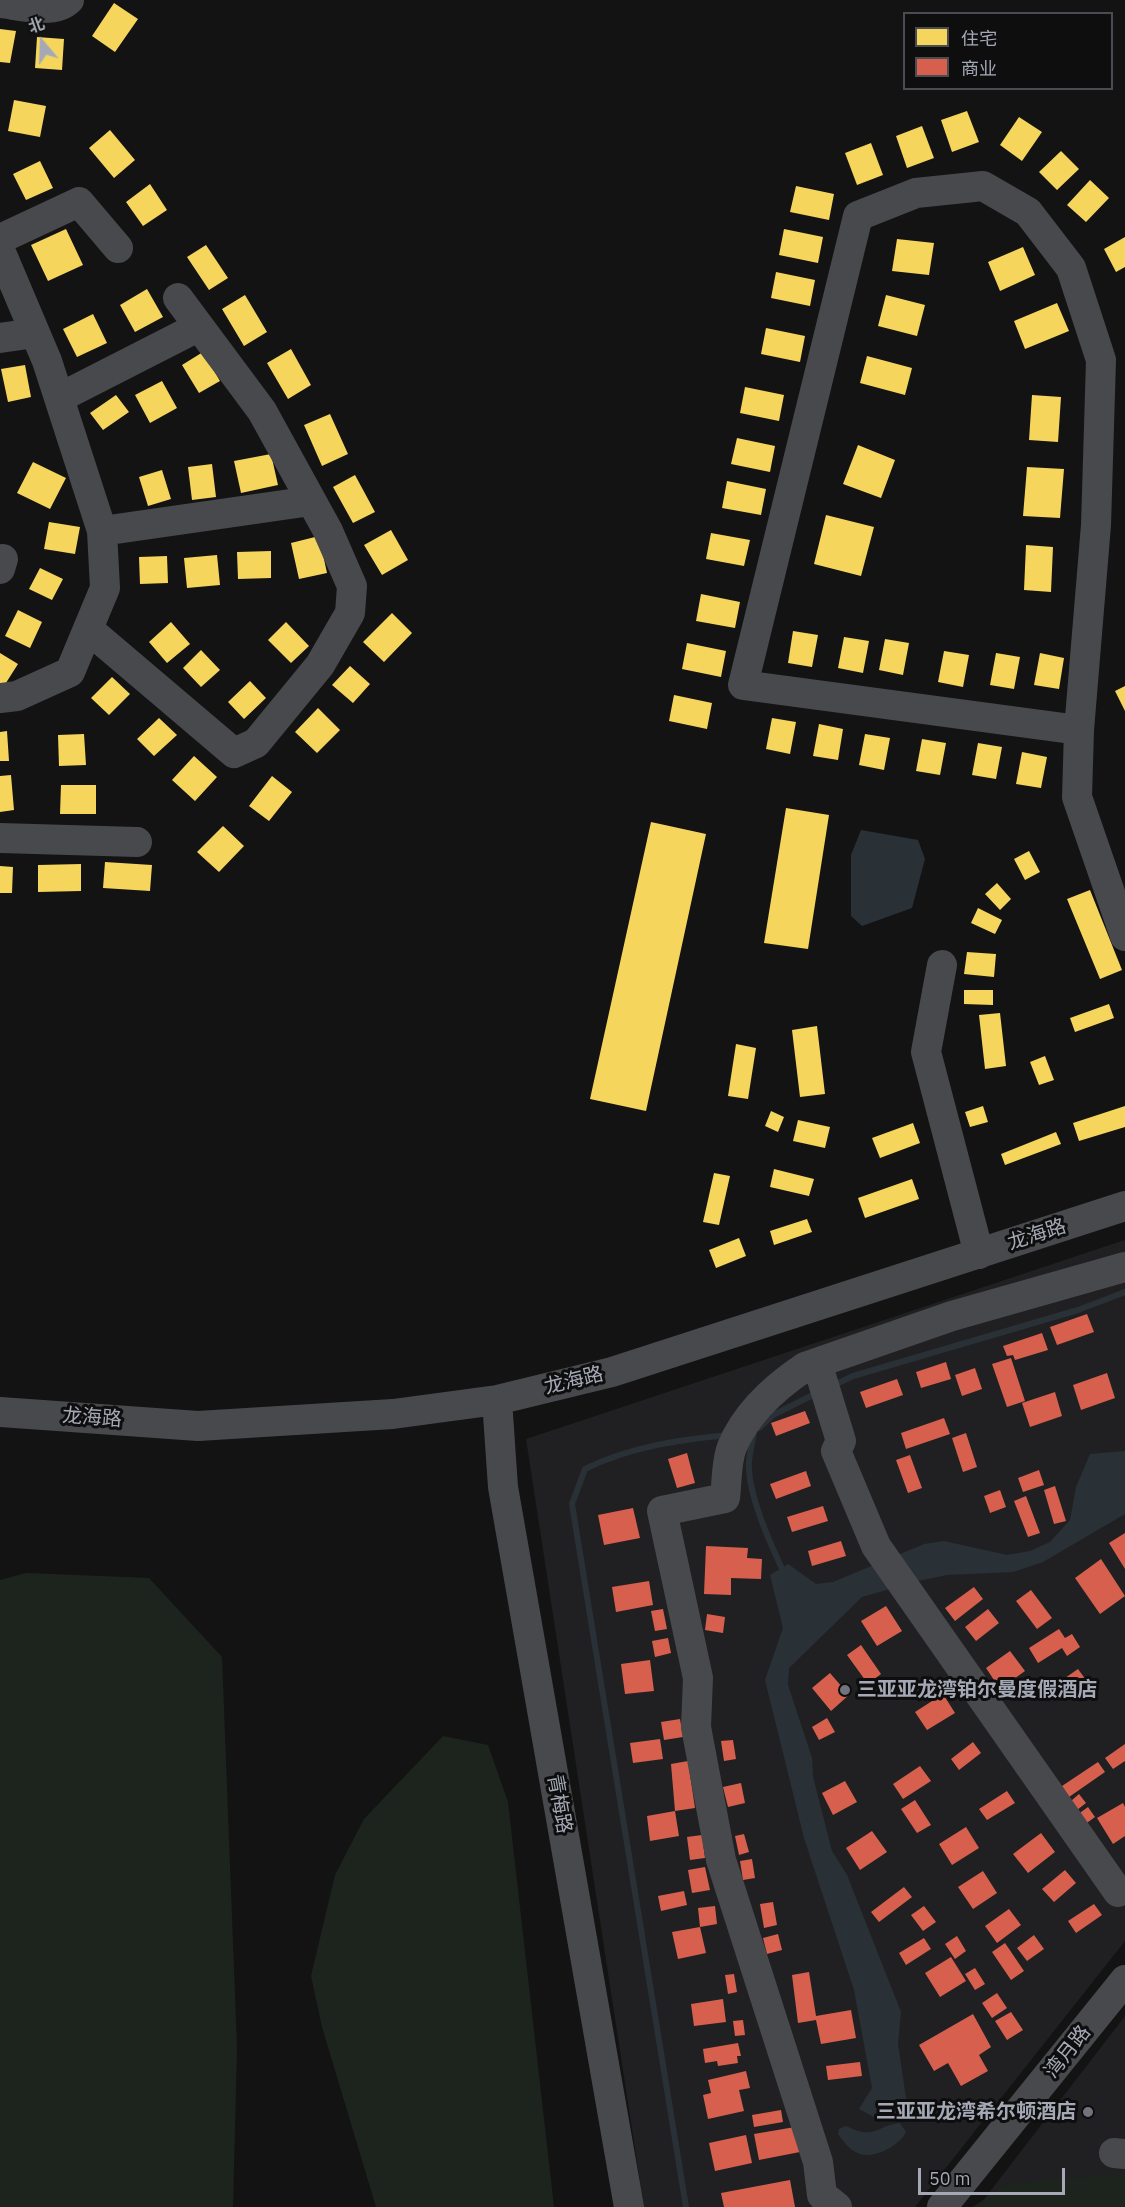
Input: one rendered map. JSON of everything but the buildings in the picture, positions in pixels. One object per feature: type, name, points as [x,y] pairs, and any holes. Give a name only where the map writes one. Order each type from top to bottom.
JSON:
[{"type":"street","points":[[0,3],[44,8],[65,5],[69,0]]},
{"type":"street","points":[[1079,730],[742,685],[858,216],[916,193],[982,186],[1028,212],[1071,268],[1101,360],[1096,525],[1079,730],[1077,797],[1125,936]]},
{"type":"street","points":[[0,238],[79,202],[118,248]]},
{"type":"street","points":[[0,250],[59,398],[102,531],[105,588],[70,672],[17,696],[0,698]]},
{"type":"street","points":[[88,629],[234,753],[256,743],[320,665],[350,613],[352,586],[311,501],[262,411],[178,298]]},
{"type":"street","points":[[59,398],[198,327]]},
{"type":"street","points":[[0,338],[35,333]]},
{"type":"street","points":[[102,531],[311,501]]},
{"type":"street","points":[[0,838],[137,842]]},
{"type":"street","points":[[942,966],[926,1052],[979,1254]]},
{"type":"street","name":"龙海路","points":[[0,1412],[198,1425],[393,1414],[497,1400],[612,1372],[1125,1206]]},
{"type":"street","points":[[837,2207],[822,2195],[818,2162],[721,1860],[696,1727],[698,1677],[662,1511],[725,1498],[731,1449],[746,1421],[783,1382],[817,1363],[952,1316],[1125,1267]]},
{"type":"street","points":[[817,1363],[841,1441],[836,1451],[876,1546],[907,1594],[1118,1892]]},
{"type":"street","name":"青梅路","points":[[497,1400],[503,1487],[629,2207]]},
{"type":"street","name":"湾月路","points":[[942,2207],[1125,1980]]},
{"type":"shaded area","points":[[861,830],[918,840],[925,859],[912,908],[862,926],[851,916],[851,855]]},
{"type":"shaded area","name":"三亚亚龙湾铂尔曼度假酒店","points":[[1125,1240],[1125,1941],[915,2207],[644,2207],[526,1439]]},
{"type":"shaded area","points":[[1125,1451],[1125,1514],[1043,1562],[1013,1572],[947,1575],[862,1597],[789,1668],[788,1685],[812,1758],[813,1777],[832,1851],[847,1875],[901,2012],[898,2044],[907,2105],[900,2118],[874,2117],[859,2109],[872,2088],[854,1990],[804,1838],[765,1680],[783,1628],[770,1575],[788,1564],[816,1584],[833,1582],[924,1544],[944,1541],[1007,1555],[1030,1551],[1050,1542],[1070,1520],[1076,1487],[1090,1454]]},
{"type":"shaded area","points":[[26,1573],[149,1578],[222,1657],[237,2048],[233,2207],[0,2207],[0,1580]]},
{"type":"shaded area","points":[[443,1736],[488,1745],[508,1802],[554,2207],[376,2207],[322,2027],[311,1976],[335,1875],[364,1819]]},
{"type":"shaded area","name":"三亚亚龙湾希尔顿酒店","points":[[1125,2016],[1125,2207],[978,2207]]},
{"type":"shaded area","points":[[900,2123],[906,2132],[903,2137],[880,2153],[866,2155],[853,2151],[838,2134],[839,2129],[846,2126],[869,2132]]},
{"type":"shaded area","points":[[1125,2173],[1125,2207],[973,2207],[1007,2184]]},
{"type":"waterway","points":[[834,1385],[853,1376],[1078,1310],[1125,1292]]},
{"type":"waterway","points":[[759,1428],[773,1415],[817,1393]]},
{"type":"waterway","points":[[754,1433],[749,1474],[760,1518],[784,1573]]},
{"type":"waterway","points":[[686,2207],[572,1504],[585,1469],[602,1461],[654,1446],[727,1435]]},
{"type":"place","name":"三亚亚龙湾铂尔曼度假酒店","points":[[845,1690]]},
{"type":"place","name":"三亚亚龙湾希尔顿酒店","points":[[1088,2112]]}]
